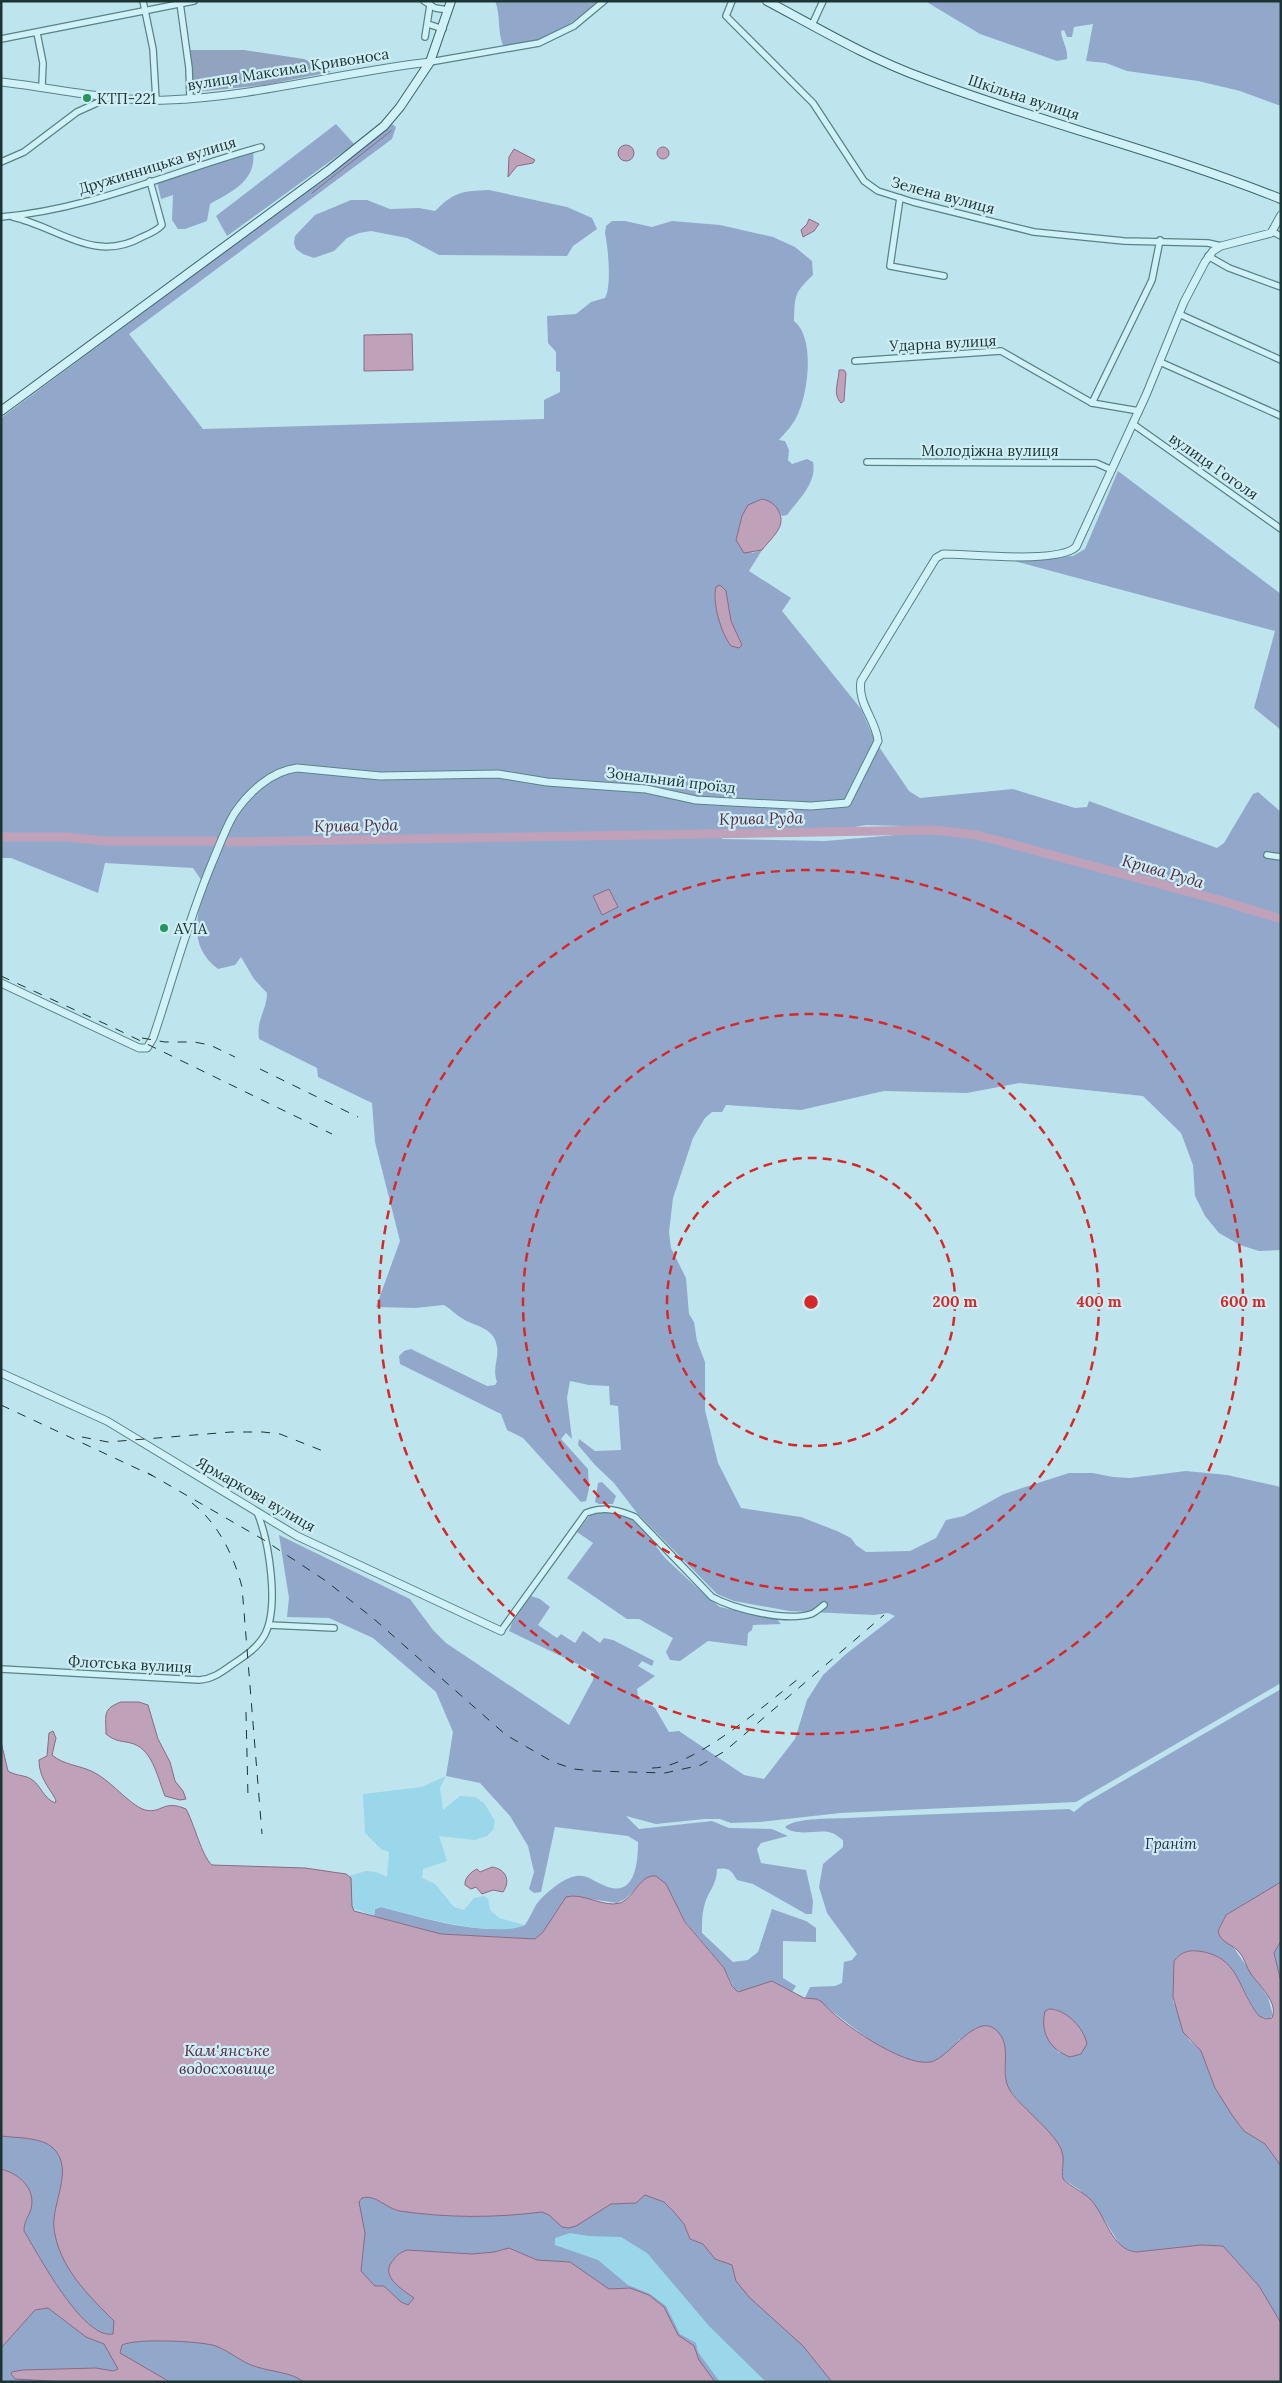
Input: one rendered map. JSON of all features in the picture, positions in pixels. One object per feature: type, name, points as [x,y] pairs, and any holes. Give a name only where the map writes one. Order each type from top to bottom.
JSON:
[{"type":"main road","points":[[1,411],[365,143],[400,108],[430,62],[451,1]]},
{"type":"main road","name":"Шкільна вулиця","points":[[767,1],[872,57],[923,78],[1182,162],[1281,199]]},
{"type":"street","points":[[143,1],[152,44],[156,100]]},
{"type":"street","points":[[1,39],[194,1]]},
{"type":"street","points":[[424,1],[430,5],[448,10]]},
{"type":"street","points":[[430,62],[539,43],[574,26],[604,1]]},
{"type":"street","name":"Зелена вулиця","points":[[732,1],[726,16],[813,103],[864,181],[878,191],[1034,232],[1116,240],[1208,243],[1221,246]]},
{"type":"street","points":[[812,25],[823,1]]},
{"type":"street","points":[[180,3],[189,68],[190,98]]},
{"type":"street","points":[[425,37],[430,5]]},
{"type":"street","points":[[428,24],[442,29]]},
{"type":"street","points":[[37,33],[44,64],[42,86]]},
{"type":"street","name":"вулиця Максима Кривоноса","points":[[1,82],[156,100],[260,90],[350,73],[430,62]]},
{"type":"street","points":[[1,162],[24,152],[77,112],[114,96]]},
{"type":"street","name":"Дружинницька вулиця","points":[[1,217],[106,197],[150,181],[261,147]]},
{"type":"street","points":[[10,216],[24,219],[46,230],[90,246],[114,248],[132,243],[162,226],[150,181]]},
{"type":"street","points":[[900,198],[890,266],[944,276]]},
{"type":"street","points":[[1112,470],[1139,411],[1179,314],[1208,256],[1221,246],[1263,237],[1272,232],[1281,215]]},
{"type":"street","points":[[1272,232],[1281,236]]},
{"type":"street","points":[[1092,403],[1152,280],[1160,240]]},
{"type":"street","points":[[1208,256],[1229,268],[1281,287]]},
{"type":"street","points":[[1179,314],[1281,360]]},
{"type":"street","name":"Ударна вулиця","points":[[855,361],[1002,351],[1092,403],[1139,411]]},
{"type":"street","points":[[1160,362],[1281,416]]},
{"type":"street","name":"вулиця Гоголя","points":[[1133,424],[1281,529]]},
{"type":"street","name":"Молодіжна вулиця","points":[[867,462],[1096,463],[1112,470]]},
{"type":"street","name":"Зональний проїзд","points":[[1,984],[139,1048],[147,1048],[153,1038],[202,887],[227,827],[238,808],[251,794],[270,778],[292,769],[380,776],[492,774],[547,782],[646,789],[696,800],[811,806],[847,803],[878,741],[876,730],[862,697],[861,681],[939,555],[1040,556],[1073,550],[1084,533],[1112,470]]},
{"type":"street","points":[[1267,855],[1281,856]]},
{"type":"street","name":"Ярмаркова вулиця","points":[[1,1373],[107,1421],[297,1536],[501,1631]]},
{"type":"street","points":[[501,1631],[586,1514],[596,1509],[621,1511],[635,1518],[712,1597],[727,1605],[792,1616],[812,1614],[824,1605]]},
{"type":"street","name":"Флотська вулиця","points":[[1,1669],[206,1680],[221,1673],[252,1650],[264,1636],[269,1625],[272,1608],[268,1557],[256,1512]]},
{"type":"street","points":[[269,1625],[334,1628]]},
{"type":"green space","points":[[495,1],[598,1],[555,33],[530,43],[503,45]]},
{"type":"green space","points":[[925,1],[1281,1],[1281,106],[1240,91],[1198,81],[1127,71],[1106,63],[1086,61],[1093,24],[1074,27],[1072,37],[1067,37],[1064,30],[1061,31],[1067,51],[1067,59],[1057,61],[980,34]]},
{"type":"green space","points":[[336,124],[354,144],[227,236],[216,216]]},
{"type":"green space","points":[[392,124],[396,127],[392,139],[129,334],[203,429],[544,419],[544,400],[560,392],[560,372],[556,371],[556,352],[548,343],[547,316],[576,314],[591,302],[605,298],[609,276],[605,233],[606,226],[612,221],[625,221],[652,227],[672,221],[720,225],[773,237],[795,247],[812,261],[813,275],[799,291],[795,300],[794,312],[794,321],[801,329],[807,353],[808,368],[804,396],[796,418],[779,440],[785,441],[789,450],[788,460],[792,464],[807,459],[813,462],[814,470],[810,484],[787,515],[782,516],[772,505],[749,505],[738,532],[752,553],[762,550],[749,571],[791,598],[782,611],[861,709],[875,741],[909,791],[920,798],[1013,789],[1075,808],[1087,807],[1089,801],[1217,848],[1224,843],[1253,794],[1258,792],[1281,812],[1281,1250],[1259,1251],[1240,1245],[1219,1233],[1205,1216],[1195,1196],[1193,1165],[1181,1133],[1143,1096],[1019,1083],[967,1093],[884,1091],[801,1110],[726,1105],[722,1112],[712,1112],[705,1118],[693,1138],[673,1198],[669,1232],[671,1248],[686,1278],[689,1314],[694,1322],[697,1341],[705,1362],[705,1410],[718,1463],[741,1508],[801,1517],[851,1538],[856,1545],[866,1552],[910,1551],[936,1538],[946,1520],[964,1516],[1004,1494],[1069,1473],[1093,1473],[1130,1478],[1186,1471],[1227,1475],[1281,1487],[1281,1683],[1076,1802],[840,1813],[759,1822],[731,1823],[720,1819],[705,1819],[656,1824],[626,1816],[639,1829],[712,1821],[729,1828],[772,1829],[788,1836],[761,1843],[757,1849],[761,1863],[806,1870],[813,1901],[812,1914],[806,1914],[753,1884],[737,1880],[729,1870],[724,1868],[717,1869],[715,1882],[704,1908],[702,1933],[733,1962],[748,1960],[758,1952],[772,1909],[806,1921],[816,1928],[816,1942],[783,1941],[783,1978],[796,1986],[792,1992],[772,1981],[742,1992],[735,1990],[724,1968],[648,1877],[625,1899],[617,1903],[570,1896],[565,1900],[546,1930],[535,1939],[441,1934],[374,1916],[375,1909],[381,1907],[453,1925],[489,1929],[525,1925],[539,1901],[552,1888],[568,1879],[584,1876],[612,1888],[621,1888],[627,1885],[635,1870],[638,1842],[628,1836],[555,1827],[541,1892],[534,1893],[529,1889],[534,1872],[528,1846],[510,1816],[480,1783],[446,1776],[453,1732],[436,1692],[373,1638],[329,1618],[287,1617],[289,1598],[279,1535],[410,1599],[433,1630],[446,1643],[569,1725],[593,1680],[594,1672],[509,1631],[512,1623],[531,1596],[540,1599],[550,1607],[538,1625],[557,1638],[561,1634],[575,1643],[583,1631],[600,1643],[604,1638],[613,1640],[654,1661],[652,1666],[642,1661],[638,1666],[655,1676],[637,1689],[638,1697],[655,1708],[669,1732],[679,1731],[744,1775],[764,1779],[795,1739],[807,1700],[823,1675],[846,1654],[895,1616],[888,1613],[874,1615],[789,1611],[734,1601],[717,1594],[637,1513],[614,1483],[578,1445],[579,1439],[595,1451],[621,1450],[618,1406],[610,1405],[609,1386],[589,1385],[570,1381],[567,1398],[572,1439],[566,1433],[561,1439],[588,1469],[589,1489],[586,1501],[581,1502],[523,1438],[507,1430],[501,1414],[400,1364],[399,1356],[404,1351],[411,1349],[487,1386],[495,1385],[497,1382],[495,1372],[496,1341],[489,1332],[463,1319],[444,1305],[415,1308],[376,1307],[400,1241],[375,1142],[372,1103],[318,1077],[317,1068],[259,1039],[260,1020],[267,999],[267,993],[254,979],[241,957],[235,965],[218,969],[202,951],[197,931],[197,920],[206,887],[193,868],[105,863],[98,893],[11,858],[1,858],[1,418],[363,149]],"holes":[[[731,621],[742,645],[726,639]],[[866,825],[903,826],[908,834],[825,841],[722,839],[723,829],[837,830]]]},
{"type":"green space","points":[[253,152],[251,171],[247,178],[234,190],[210,204],[207,221],[185,229],[178,229],[172,220],[173,195],[161,199],[157,182],[178,173]]},
{"type":"green space","points":[[489,190],[567,207],[592,218],[597,229],[573,246],[567,256],[439,255],[407,238],[371,231],[347,238],[334,251],[314,258],[296,249],[294,243],[295,236],[315,215],[351,200],[367,200],[390,209],[419,208],[435,211],[453,196],[465,192]]},
{"type":"green space","points":[[1118,471],[1281,594],[1281,730],[1254,708],[1275,631],[1007,559],[1073,556],[1085,549]]},
{"type":"green space","points":[[602,1482],[616,1496],[613,1504],[599,1504],[595,1502],[598,1483]]},
{"type":"green space","points":[[604,1512],[630,1518],[638,1523],[665,1558],[720,1607],[777,1619],[781,1624],[753,1625],[752,1630],[748,1633],[747,1646],[708,1641],[680,1661],[670,1660],[666,1652],[673,1638],[639,1619],[627,1619],[567,1578],[593,1543],[577,1532],[590,1515]]},
{"type":"green space","name":"Граніт","points":[[1281,1689],[1281,1882],[1223,1919],[1234,1948],[1268,1997],[1273,2015],[1269,2019],[1259,2016],[1230,1967],[1222,1959],[1198,1951],[1185,1952],[1174,1961],[1173,2001],[1189,2040],[1201,2051],[1212,2080],[1232,2115],[1244,2131],[1265,2144],[1281,2166],[1281,2323],[1259,2286],[1223,2246],[1201,2245],[1136,2252],[1127,2250],[1119,2243],[1103,2218],[1080,2190],[1063,2179],[1063,2162],[1048,2132],[1006,2085],[1004,2041],[960,2039],[938,2060],[926,2063],[913,2061],[885,2050],[822,2004],[805,1998],[810,1987],[835,1986],[842,1983],[844,1962],[852,1960],[857,1954],[827,1913],[819,1887],[823,1864],[843,1847],[843,1840],[835,1834],[827,1832],[796,1832],[785,1827],[815,1819],[1069,1809],[1074,1812],[1085,1803]],"holes":[[[1055,2009],[1080,2028],[1087,2044],[1059,2053],[1045,2034]]]},
{"type":"green space","points":[[1281,1941],[1281,1982],[1274,1953]]},
{"type":"green space","points":[[1,2069],[510,2145],[685,2207],[840,2382],[1,2382]]},
{"type":"sand","points":[[446,1776],[440,1788],[443,1810],[460,1796],[475,1797],[484,1803],[495,1821],[493,1830],[487,1836],[475,1840],[439,1836],[447,1861],[423,1869],[422,1878],[435,1884],[454,1907],[464,1910],[474,1898],[484,1896],[488,1899],[490,1910],[499,1918],[525,1925],[512,1929],[475,1928],[381,1907],[375,1909],[374,1916],[352,1908],[349,1876],[366,1871],[376,1872],[387,1877],[389,1852],[381,1849],[365,1833],[363,1794],[422,1787]]},
{"type":"sand","points":[[570,2233],[588,2236],[621,2237],[647,2253],[709,2326],[766,2382],[720,2382],[698,2352],[696,2343],[680,2334],[666,2306],[650,2294],[628,2285],[598,2260],[555,2245],[555,2238]]},
{"type":"shaded area","points":[[189,50],[244,50],[304,59],[331,72],[265,85],[195,92]]},
{"type":"water","points":[[623,145],[629,145],[634,150],[632,159],[623,161],[618,156],[618,150]]},
{"type":"water","points":[[661,147],[665,147],[669,153],[665,159],[661,159],[657,155],[657,151]]},
{"type":"water","points":[[514,149],[535,160],[533,163],[517,166],[508,177],[509,157]]},
{"type":"water","points":[[809,219],[819,224],[814,231],[803,237],[801,230]]},
{"type":"water","points":[[412,334],[413,370],[364,371],[364,335]]},
{"type":"water","points":[[839,370],[844,370],[846,373],[844,401],[841,403],[836,392]]},
{"type":"water","points":[[762,499],[767,500],[777,508],[781,516],[780,527],[762,550],[744,553],[736,540],[742,516],[748,505]]},
{"type":"water","points":[[720,585],[726,591],[731,621],[742,645],[739,648],[731,646],[718,618],[715,594],[716,587]]},
{"type":"water","points":[[609,889],[618,907],[602,915],[593,896]]},
{"type":"water","points":[[121,1702],[139,1702],[148,1705],[158,1739],[170,1762],[175,1781],[183,1791],[186,1799],[180,1800],[165,1796],[154,1766],[146,1753],[134,1744],[117,1740],[106,1734],[106,1714],[111,1707]]},
{"type":"water","name":"Кам'янське водосховище","points":[[53,1731],[56,1738],[52,1755],[61,1761],[98,1775],[132,1803],[151,1811],[167,1806],[178,1806],[186,1809],[201,1847],[212,1865],[305,1868],[346,1874],[351,1878],[352,1906],[354,1911],[441,1934],[535,1939],[543,1932],[566,1897],[573,1896],[613,1904],[620,1903],[641,1882],[650,1876],[656,1876],[666,1884],[685,1922],[724,1968],[732,1986],[738,1992],[772,1981],[804,1998],[817,1999],[842,2021],[872,2041],[904,2058],[919,2062],[930,2062],[938,2059],[973,2030],[982,2026],[991,2027],[999,2033],[1003,2040],[1006,2054],[1005,2070],[1007,2085],[1011,2092],[1059,2145],[1063,2155],[1063,2179],[1091,2200],[1121,2245],[1128,2250],[1136,2252],[1201,2245],[1223,2246],[1259,2286],[1281,2323],[1281,2382],[832,2382],[803,2346],[749,2297],[736,2281],[732,2265],[715,2259],[703,2244],[690,2239],[684,2224],[664,2202],[645,2195],[636,2203],[611,2204],[576,2226],[569,2228],[562,2227],[549,2215],[542,2212],[489,2216],[435,2215],[400,2211],[372,2198],[362,2198],[359,2202],[365,2233],[361,2271],[375,2286],[384,2286],[401,2302],[408,2305],[414,2298],[393,2282],[389,2271],[395,2257],[407,2250],[472,2254],[494,2252],[509,2248],[537,2260],[570,2262],[609,2289],[630,2288],[649,2295],[664,2307],[678,2335],[694,2346],[699,2360],[715,2382],[304,2382],[287,2374],[252,2365],[216,2346],[169,2341],[129,2343],[122,2345],[120,2353],[170,2382],[67,2382],[15,2379],[11,2374],[12,2372],[22,2370],[96,2368],[113,2371],[118,2369],[104,2344],[86,2337],[48,2308],[35,2310],[1,2348],[1,2169],[20,2179],[29,2189],[32,2202],[24,2231],[62,2293],[88,2324],[101,2332],[113,2334],[114,2321],[76,2280],[68,2268],[57,2243],[54,2219],[62,2176],[59,2156],[48,2144],[29,2139],[1,2136],[1,1742],[8,1771],[31,1779],[55,1803],[56,1800],[42,1776],[39,1766],[39,1760],[47,1756],[49,1733]]},
{"type":"water","points":[[492,1867],[501,1870],[506,1876],[507,1884],[503,1892],[493,1890],[482,1894],[476,1887],[471,1889],[465,1885],[467,1877],[473,1871],[477,1869],[480,1872]]},
{"type":"water","points":[[1281,1882],[1281,1941],[1274,1953],[1281,1982],[1281,2166],[1265,2144],[1244,2131],[1232,2115],[1215,2088],[1201,2051],[1183,2032],[1173,1997],[1174,1961],[1185,1952],[1198,1951],[1212,1954],[1222,1959],[1236,1975],[1259,2016],[1266,2019],[1272,2018],[1273,2006],[1271,2000],[1251,1974],[1240,1953],[1221,1938],[1218,1931],[1226,1915]]},
{"type":"water","points":[[1049,2009],[1062,2012],[1078,2026],[1087,2044],[1081,2054],[1070,2057],[1063,2054],[1048,2039],[1045,2033],[1044,2019],[1045,2011]]},
{"type":"waterway","points":[[312,193],[391,131]]},
{"type":"waterway","name":"Крива Руда","points":[[229,842],[934,830],[976,835],[1000,841],[1219,900],[1281,919]]},
{"type":"waterway","name":"Крива Руда","points":[[1,837],[66,837],[105,841],[214,841]]},
{"type":"railway","points":[[1,976],[112,1027],[332,1134]]},
{"type":"railway","points":[[142,1038],[165,1042],[194,1042],[210,1045],[235,1057]]},
{"type":"railway","points":[[260,1069],[358,1117]]},
{"type":"railway","points":[[1,1405],[153,1476]]},
{"type":"railway","points":[[82,1437],[108,1442],[231,1432],[263,1432],[280,1434],[323,1451]]},
{"type":"railway","points":[[148,1473],[264,1540],[326,1581],[374,1619],[506,1735],[553,1762],[574,1769],[665,1773],[701,1765],[725,1751],[884,1615]]},
{"type":"railway","points":[[192,1503],[210,1520],[224,1541],[230,1552],[242,1587],[262,1834]]},
{"type":"railway","points":[[652,1768],[669,1765],[709,1746],[751,1717],[802,1676]]},
{"type":"railway","points":[[246,1712],[248,1797]]},
{"type":"place","name":"КТП-221","points":[[87,98]]},
{"type":"place","name":"AVIA","points":[[164,928]]}]
